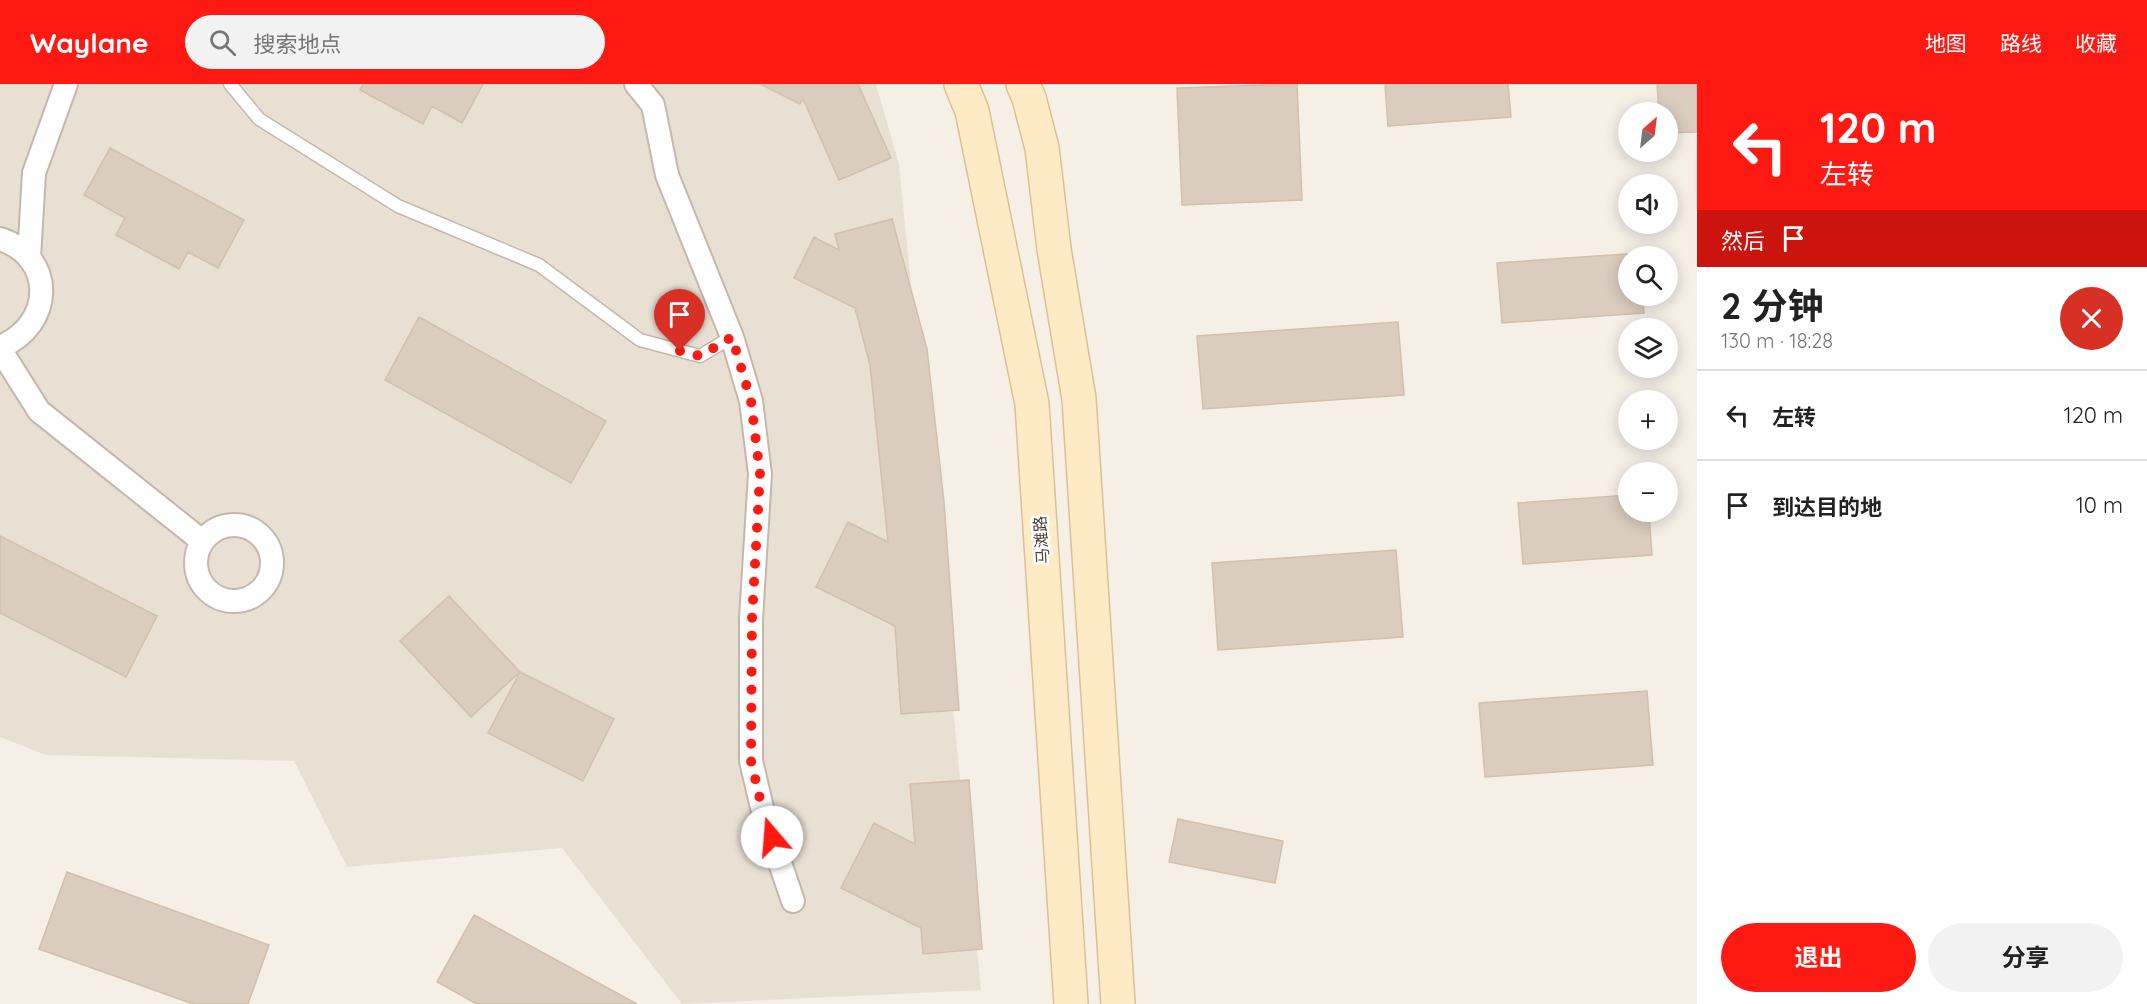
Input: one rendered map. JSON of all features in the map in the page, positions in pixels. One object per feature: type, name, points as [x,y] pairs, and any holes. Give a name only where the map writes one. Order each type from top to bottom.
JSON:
[{"type":"main road","name":"马滩路","points":[[961,84],[972,111],[1032,404],[1071,1004]]},
{"type":"main road","points":[[1023,84],[1042,148],[1054,249],[1079,399],[1118,1004]]},
{"type":"main road","points":[[1042,148],[1047,95],[1052,84]]},
{"type":"street","points":[[29,258],[34,174],[66,84]]},
{"type":"street","points":[[636,84],[653,105],[667,175],[732,337],[751,401],[760,474],[752,619],[751,761],[764,816],[793,901]]},
{"type":"street","points":[[0,239],[17,247],[29,258],[37,272],[41,287],[40,303],[35,319],[14,341],[0,348],[39,411],[202,541]]},
{"type":"lane","points":[[230,84],[259,119],[368,188],[398,206],[539,265],[640,340],[700,356],[732,337]]},
{"type":"shaded area","points":[[0,84],[876,84],[899,164],[981,990],[682,1004],[562,848],[347,867],[294,761],[46,755],[0,737]]},
{"type":"building","points":[[363,84],[483,84],[462,123],[432,106],[423,124],[360,90]]},
{"type":"building","points":[[760,84],[858,84],[891,158],[839,180],[803,99],[800,104]]},
{"type":"building","points":[[1297,84],[1302,200],[1182,205],[1177,88]]},
{"type":"building","points":[[1385,84],[1508,84],[1511,117],[1388,126]]},
{"type":"building","points":[[1657,84],[1697,84],[1697,132],[1678,133],[1678,102],[1658,102]]},
{"type":"building","points":[[110,148],[244,220],[218,268],[188,252],[179,269],[116,235],[125,218],[84,195]]},
{"type":"building","points":[[892,219],[927,349],[944,502],[959,710],[901,714],[895,626],[816,587],[848,522],[888,542],[870,365],[855,308],[794,278],[814,237],[839,250],[835,234]]},
{"type":"building","points":[[1618,255],[1618,306],[1644,306],[1644,313],[1502,323],[1497,263]]},
{"type":"building","points":[[419,317],[606,421],[571,483],[385,380]]},
{"type":"building","points":[[1398,322],[1404,395],[1203,409],[1197,336]]},
{"type":"building","points":[[1618,496],[1618,522],[1650,522],[1652,555],[1523,564],[1518,503]]},
{"type":"building","points":[[0,536],[157,616],[126,677],[0,613]]},
{"type":"building","points":[[1396,550],[1403,637],[1218,650],[1212,563]]},
{"type":"building","points":[[449,596],[520,672],[471,717],[400,641]]},
{"type":"building","points":[[520,672],[614,719],[583,781],[488,733]]},
{"type":"building","points":[[1647,691],[1653,765],[1485,777],[1479,703]]},
{"type":"building","points":[[969,780],[982,949],[923,954],[921,928],[841,888],[874,823],[915,844],[910,784]]},
{"type":"building","points":[[1178,819],[1283,841],[1275,883],[1169,862]]},
{"type":"building","points":[[67,872],[269,945],[248,1004],[193,1004],[39,949]]},
{"type":"building","points":[[474,915],[637,1004],[477,1004],[437,982]]},
{"type":"route","points":[[680,351],[700,356],[732,337],[751,401],[760,474],[752,619],[751,761],[764,816],[772,837]]}]
